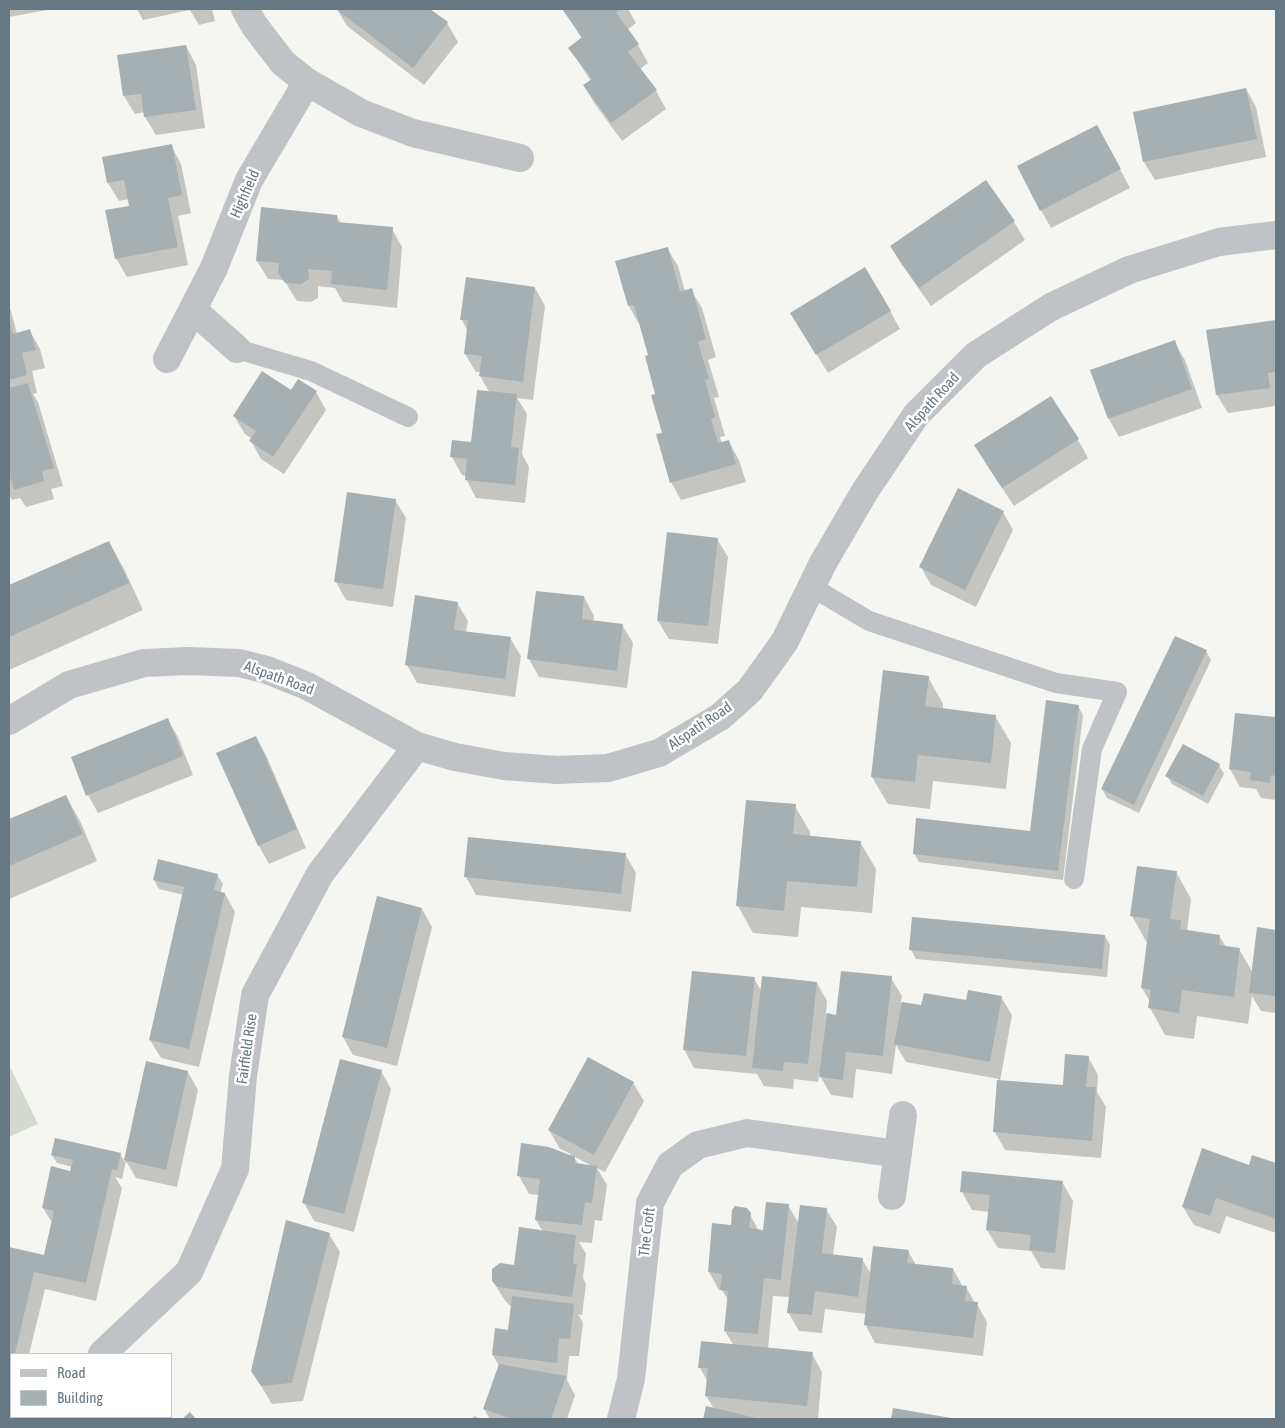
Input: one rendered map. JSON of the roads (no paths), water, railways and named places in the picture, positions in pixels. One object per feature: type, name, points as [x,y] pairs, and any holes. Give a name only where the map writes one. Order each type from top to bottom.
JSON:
[{"type":"street","points":[[246,9],[254,25],[283,63],[307,82],[360,113],[413,133],[520,158]]},
{"type":"street","name":"Highfield","points":[[167,359],[214,268],[249,180],[307,82]]},
{"type":"street","name":"Alspath Road","points":[[9,721],[69,685],[144,663],[189,661],[238,663],[266,670],[307,686],[418,746],[455,757],[504,766],[557,770],[608,768],[659,753],[720,717],[750,690],[785,640],[823,564],[865,490],[916,415],[976,355],[1050,307],[1129,270],[1219,242],[1276,235]]},
{"type":"street","points":[[193,310],[238,349]]},
{"type":"street","name":"Fairfield Rise","points":[[103,1353],[189,1272],[235,1169],[243,1076],[255,995],[320,874],[418,746]]},
{"type":"street","points":[[892,1196],[903,1116]]},
{"type":"street","name":"The Croft","points":[[621,1419],[631,1379],[650,1203],[670,1165],[698,1145],[747,1132],[898,1154]]},
{"type":"lane","points":[[238,349],[311,371],[408,417]]},
{"type":"lane","points":[[812,587],[870,621],[1056,683],[1117,692],[1092,748],[1074,879]]}]
